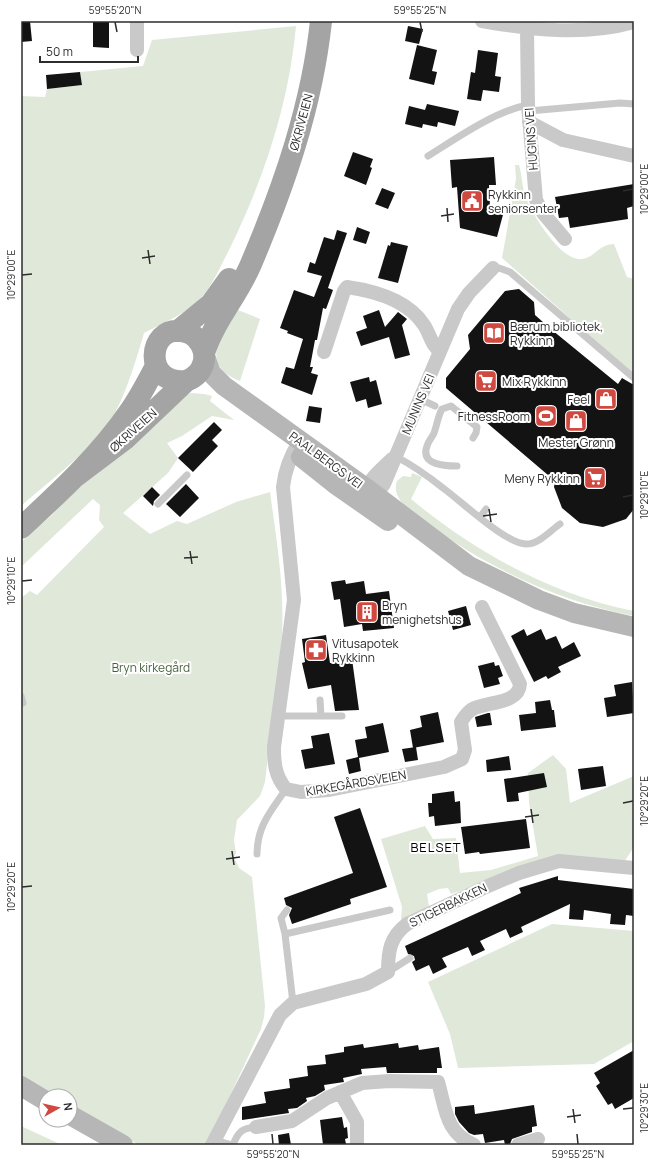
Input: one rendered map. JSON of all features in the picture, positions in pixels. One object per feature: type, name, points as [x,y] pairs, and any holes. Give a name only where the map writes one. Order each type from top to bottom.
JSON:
[{"type":"main road","name":"ØKRIVEIEN","points":[[205,354],[210,336],[250,266],[289,165],[310,92],[321,21]]},
{"type":"main road","name":"ØKRIVEIEN","points":[[178,331],[216,298],[268,220]]},
{"type":"main road","points":[[178,331],[187,332],[195,337],[202,344],[205,354],[200,370],[188,380],[177,382],[168,379],[161,374],[156,366],[154,352],[160,340],[165,335],[178,331]]},
{"type":"main road","name":"ØKRIVEIEN","points":[[76,476],[131,411],[156,366]]},
{"type":"main road","name":"ØKRIVEIEN","points":[[21,528],[76,476],[125,439],[188,380]]},
{"type":"street","points":[[137,21],[137,50]]},
{"type":"street","points":[[482,21],[527,29],[573,30],[634,22]]},
{"type":"street","name":"HUGINS VEI","points":[[527,29],[529,113],[536,200],[543,213],[565,238]]},
{"type":"street","points":[[529,113],[563,140],[634,156]]},
{"type":"street","name":"MUNINS VEI","points":[[368,496],[384,484],[458,309],[473,288],[493,268]]},
{"type":"street","points":[[324,352],[344,291],[347,287],[361,289],[401,303],[424,324],[435,348],[440,351]]},
{"type":"street","name":"PAAL BERGS VEI","points":[[205,354],[212,373],[224,386],[297,446]]},
{"type":"street","name":"PAAL BERGS VEI","points":[[188,380],[204,385],[297,446],[368,496],[415,538],[457,557],[499,581],[539,600],[574,613],[634,627]]},
{"type":"street","points":[[286,789],[276,771],[274,747],[294,600],[283,487],[285,470],[297,446]]},
{"type":"street","name":"KIRKEGÅRDSVEIEN","points":[[286,789],[301,792],[329,790],[444,767],[462,758],[465,750],[461,722],[467,713],[472,709],[512,697],[520,689],[520,684],[482,606]]},
{"type":"street","name":"STIGERBAKKEN","points":[[388,972],[390,949],[398,931],[407,924],[428,913],[488,886],[520,873],[559,861],[634,868]]},
{"type":"street","points":[[213,1143],[280,1015],[294,1003],[366,984],[388,972]]},
{"type":"street","points":[[256,1127],[292,1121],[319,1102],[362,1083],[389,1081],[438,1082],[451,1127],[457,1135],[474,1145]]},
{"type":"street","points":[[21,1086],[38,1096]]},
{"type":"street","points":[[340,1092],[357,1122],[357,1145]]},
{"type":"street","points":[[78,1120],[123,1145]]},
{"type":"street","points":[[518,1145],[538,1139]]},
{"type":"lane","points":[[428,156],[516,107],[529,113],[620,103],[634,104]]},
{"type":"lane","points":[[493,268],[499,268],[510,272],[634,378]]},
{"type":"lane","points":[[420,399],[435,406]]},
{"type":"lane","points":[[457,466],[437,465],[428,460],[426,454],[427,446],[434,432],[442,409],[451,406],[477,427],[476,434],[473,438]]},
{"type":"lane","points":[[395,456],[412,465],[498,531],[517,543],[534,543],[560,524]]},
{"type":"lane","points":[[158,504],[187,475]]},
{"type":"lane","points":[[480,517],[486,509]]},
{"type":"lane","points":[[320,700],[321,716]]},
{"type":"lane","points":[[278,716],[342,716]]},
{"type":"lane","points":[[256,854],[257,840],[261,826],[286,789]]},
{"type":"lane","points":[[287,910],[281,918],[285,934],[294,1003]]},
{"type":"lane","points":[[285,934],[390,910]]},
{"type":"lane","points":[[388,972],[410,958]]},
{"type":"lane","points":[[213,1143],[232,1145],[238,1133],[244,1128],[256,1127]]},
{"type":"green space","points":[[296,26],[288,84],[264,168],[242,222],[212,282],[204,295],[193,305],[173,318],[144,333],[124,394],[115,413],[107,425],[85,450],[21,506],[21,96],[45,97],[47,89],[82,85],[80,72],[143,66],[152,40]]},
{"type":"green space","points":[[515,165],[519,165],[524,192],[533,213],[556,245],[565,253],[574,258],[582,259],[591,256],[604,246],[614,244],[627,277],[634,279],[634,375],[502,258],[516,179]]},
{"type":"green space","points":[[238,310],[260,319],[240,381],[224,372],[219,366],[216,352],[220,336]]},
{"type":"green space","name":"Bryn kirkegård","points":[[191,393],[212,396],[210,401],[234,420],[212,416],[182,436],[167,443],[178,458],[168,473],[123,513],[150,534],[177,521],[187,524],[236,502],[270,492],[282,589],[281,648],[265,782],[260,796],[237,820],[234,840],[236,853],[234,857],[239,868],[252,877],[265,1006],[261,1029],[207,1145],[139,1145],[78,1111],[78,1088],[38,1089],[21,1079],[21,598],[30,591],[37,595],[104,527],[99,520],[100,505],[93,499],[21,567],[21,542],[52,515],[86,479],[186,395]]},
{"type":"green space","points":[[412,473],[422,477],[411,499],[461,537],[488,554],[544,583],[604,604],[634,611],[634,616],[585,604],[539,587],[494,566],[451,540],[402,503],[396,493],[397,481],[403,476],[411,477]]},
{"type":"green space","points":[[553,755],[566,769],[570,803],[634,776],[634,847],[624,862],[570,857],[451,894],[448,888],[439,889],[427,894],[429,907],[403,923],[401,919],[402,907],[381,839],[425,826],[433,839],[456,838],[460,873],[491,870],[538,856],[529,803],[528,773]]},
{"type":"green space","points":[[552,924],[634,931],[634,1041],[594,1064],[458,1068],[450,1034],[428,982]]},
{"type":"green space","points":[[21,1126],[62,1145],[21,1145]]},
{"type":"building","points":[[21,21],[30,21],[32,41],[21,42]]},
{"type":"building","points":[[93,21],[109,21],[109,48],[93,47]]},
{"type":"building","points":[[408,26],[423,29],[419,44],[405,41]]},
{"type":"building","points":[[417,45],[437,50],[432,71],[437,72],[434,85],[409,79]]},
{"type":"building","points":[[478,50],[498,53],[495,76],[501,77],[499,92],[483,90],[481,101],[467,99],[471,72],[475,73]]},
{"type":"building","points":[[80,72],[82,85],[47,89],[46,75]]},
{"type":"building","points":[[427,104],[459,111],[455,126],[438,122],[437,127],[423,124],[422,128],[405,124],[409,106],[425,110]]},
{"type":"building","points":[[353,152],[373,159],[370,167],[372,168],[366,185],[344,176]]},
{"type":"building","name":"Rykkinn seniorsenter","points":[[494,157],[496,185],[489,185],[490,207],[504,211],[497,237],[460,228],[457,187],[452,188],[450,160]]},
{"type":"building","points":[[634,184],[634,206],[627,208],[628,219],[570,228],[568,217],[559,218],[555,197]]},
{"type":"building","points":[[382,188],[395,193],[388,209],[375,204]]},
{"type":"building","points":[[357,227],[370,232],[366,244],[353,240]]},
{"type":"building","points":[[337,230],[347,233],[328,288],[333,290],[326,309],[323,308],[317,340],[315,340],[310,367],[313,367],[311,373],[318,375],[312,395],[281,383],[286,367],[294,369],[303,339],[287,333],[288,331],[280,328],[294,290],[314,297],[322,276],[307,272],[310,262],[315,264],[324,237],[334,240]]},
{"type":"building","points":[[391,242],[408,246],[398,283],[378,278],[388,245],[390,246]]},
{"type":"building","points":[[519,289],[534,302],[535,315],[552,330],[618,384],[622,378],[634,385],[634,509],[626,519],[603,527],[580,523],[562,508],[554,487],[555,481],[446,388],[446,378],[470,349],[468,335],[505,291]]},
{"type":"building","points":[[379,310],[385,327],[398,312],[407,319],[402,325],[410,355],[395,359],[389,337],[361,346],[356,332],[367,328],[363,316]]},
{"type":"building","points":[[369,377],[370,382],[376,380],[382,404],[368,408],[366,399],[356,402],[350,382]]},
{"type":"building","points":[[309,406],[322,408],[320,423],[306,421]]},
{"type":"building","points":[[214,422],[222,430],[212,440],[218,446],[193,472],[178,458]]},
{"type":"building","points":[[186,484],[199,498],[180,517],[166,504]]},
{"type":"building","points":[[152,487],[160,495],[154,501],[153,506],[143,496]]},
{"type":"building","name":"Bryn menighetshus","points":[[345,580],[346,584],[364,581],[366,594],[389,591],[394,628],[363,631],[362,624],[344,627],[340,599],[334,600],[331,582]]},
{"type":"building","points":[[466,606],[471,625],[453,630],[448,611]]},
{"type":"building","points":[[524,629],[527,636],[541,629],[546,640],[556,636],[562,649],[574,642],[581,656],[558,667],[561,672],[548,679],[546,676],[534,682],[511,636]]},
{"type":"building","points":[[326,635],[330,663],[352,659],[359,710],[335,711],[331,685],[308,689],[302,663],[305,662],[302,639]]},
{"type":"building","points":[[494,662],[495,666],[499,665],[503,676],[498,678],[500,684],[484,688],[478,666]]},
{"type":"building","points":[[632,682],[634,713],[607,717],[604,698],[616,696],[614,685]]},
{"type":"building","points":[[550,700],[552,710],[554,710],[556,727],[521,731],[519,715],[536,713],[535,702]]},
{"type":"building","points":[[438,712],[444,742],[413,748],[410,730],[422,727],[420,716]]},
{"type":"building","points":[[490,713],[492,725],[477,727],[475,717]]},
{"type":"building","points":[[383,723],[389,752],[359,758],[361,771],[349,774],[346,760],[358,757],[355,740],[367,738],[365,727]]},
{"type":"building","points":[[329,733],[335,764],[305,769],[301,750],[313,748],[311,736]]},
{"type":"building","points":[[416,747],[418,760],[405,762],[402,749]]},
{"type":"building","points":[[509,756],[511,770],[487,772],[486,760]]},
{"type":"building","points":[[603,766],[606,786],[581,790],[578,769]]},
{"type":"building","points":[[544,773],[547,787],[518,793],[519,801],[507,802],[504,779]]},
{"type":"building","points":[[454,791],[455,802],[460,801],[461,823],[435,826],[434,816],[429,817],[428,803],[432,803],[432,794]]},
{"type":"building","points":[[360,808],[387,887],[350,899],[351,904],[292,924],[289,915],[292,908],[286,905],[284,898],[353,873],[334,817]]},
{"type":"building","points":[[526,819],[530,848],[480,854],[479,852],[465,854],[461,827]]},
{"type":"building","points":[[558,876],[558,880],[634,889],[634,916],[626,915],[625,925],[610,924],[611,914],[584,910],[583,920],[569,919],[570,904],[521,927],[523,932],[510,938],[506,929],[480,941],[485,950],[472,956],[468,947],[442,958],[447,967],[433,974],[429,965],[416,971],[412,962],[415,960],[414,956],[408,954],[405,946],[521,893],[519,888]]},
{"type":"building","points":[[398,1043],[399,1048],[418,1045],[419,1050],[439,1047],[442,1068],[437,1068],[437,1073],[387,1073],[386,1067],[361,1069],[362,1074],[343,1078],[344,1082],[324,1085],[325,1090],[315,1096],[306,1098],[307,1101],[297,1108],[288,1109],[289,1113],[242,1120],[242,1107],[266,1103],[264,1092],[290,1088],[289,1079],[308,1076],[307,1066],[326,1064],[325,1055],[344,1052],[344,1047],[363,1044],[364,1048]]},
{"type":"building","points":[[634,1050],[634,1098],[615,1109],[612,1103],[608,1105],[596,1086],[600,1083],[594,1073]]},
{"type":"building","points":[[474,1105],[475,1114],[534,1105],[537,1126],[532,1127],[532,1132],[512,1139],[510,1144],[505,1145],[504,1140],[485,1143],[483,1134],[474,1135],[469,1133],[459,1122],[455,1114],[455,1107]]},
{"type":"building","points":[[342,1117],[344,1128],[347,1127],[348,1138],[345,1139],[346,1144],[323,1145],[320,1120]]},
{"type":"building","points":[[289,1133],[291,1145],[279,1145],[278,1135]]},
{"type":"place","name":"Rykkinn seniorsenter","points":[[472,201]]},
{"type":"place","name":"Bærum bibliotek, Rykkinn","points":[[494,333]]},
{"type":"place","name":"Mix Rykkinn","points":[[486,381]]},
{"type":"place","name":"Feel","points":[[606,399]]},
{"type":"place","name":"FitnessRoom","points":[[546,416]]},
{"type":"place","name":"Mester Grønn","points":[[576,421]]},
{"type":"place","name":"Meny Rykkinn","points":[[595,478]]},
{"type":"place","name":"Bryn menighetshus","points":[[367,612]]},
{"type":"place","name":"Vitusapotek Rykkinn","points":[[316,650]]},
{"type":"district","name":"BELSET","points":[[436,847]]}]
